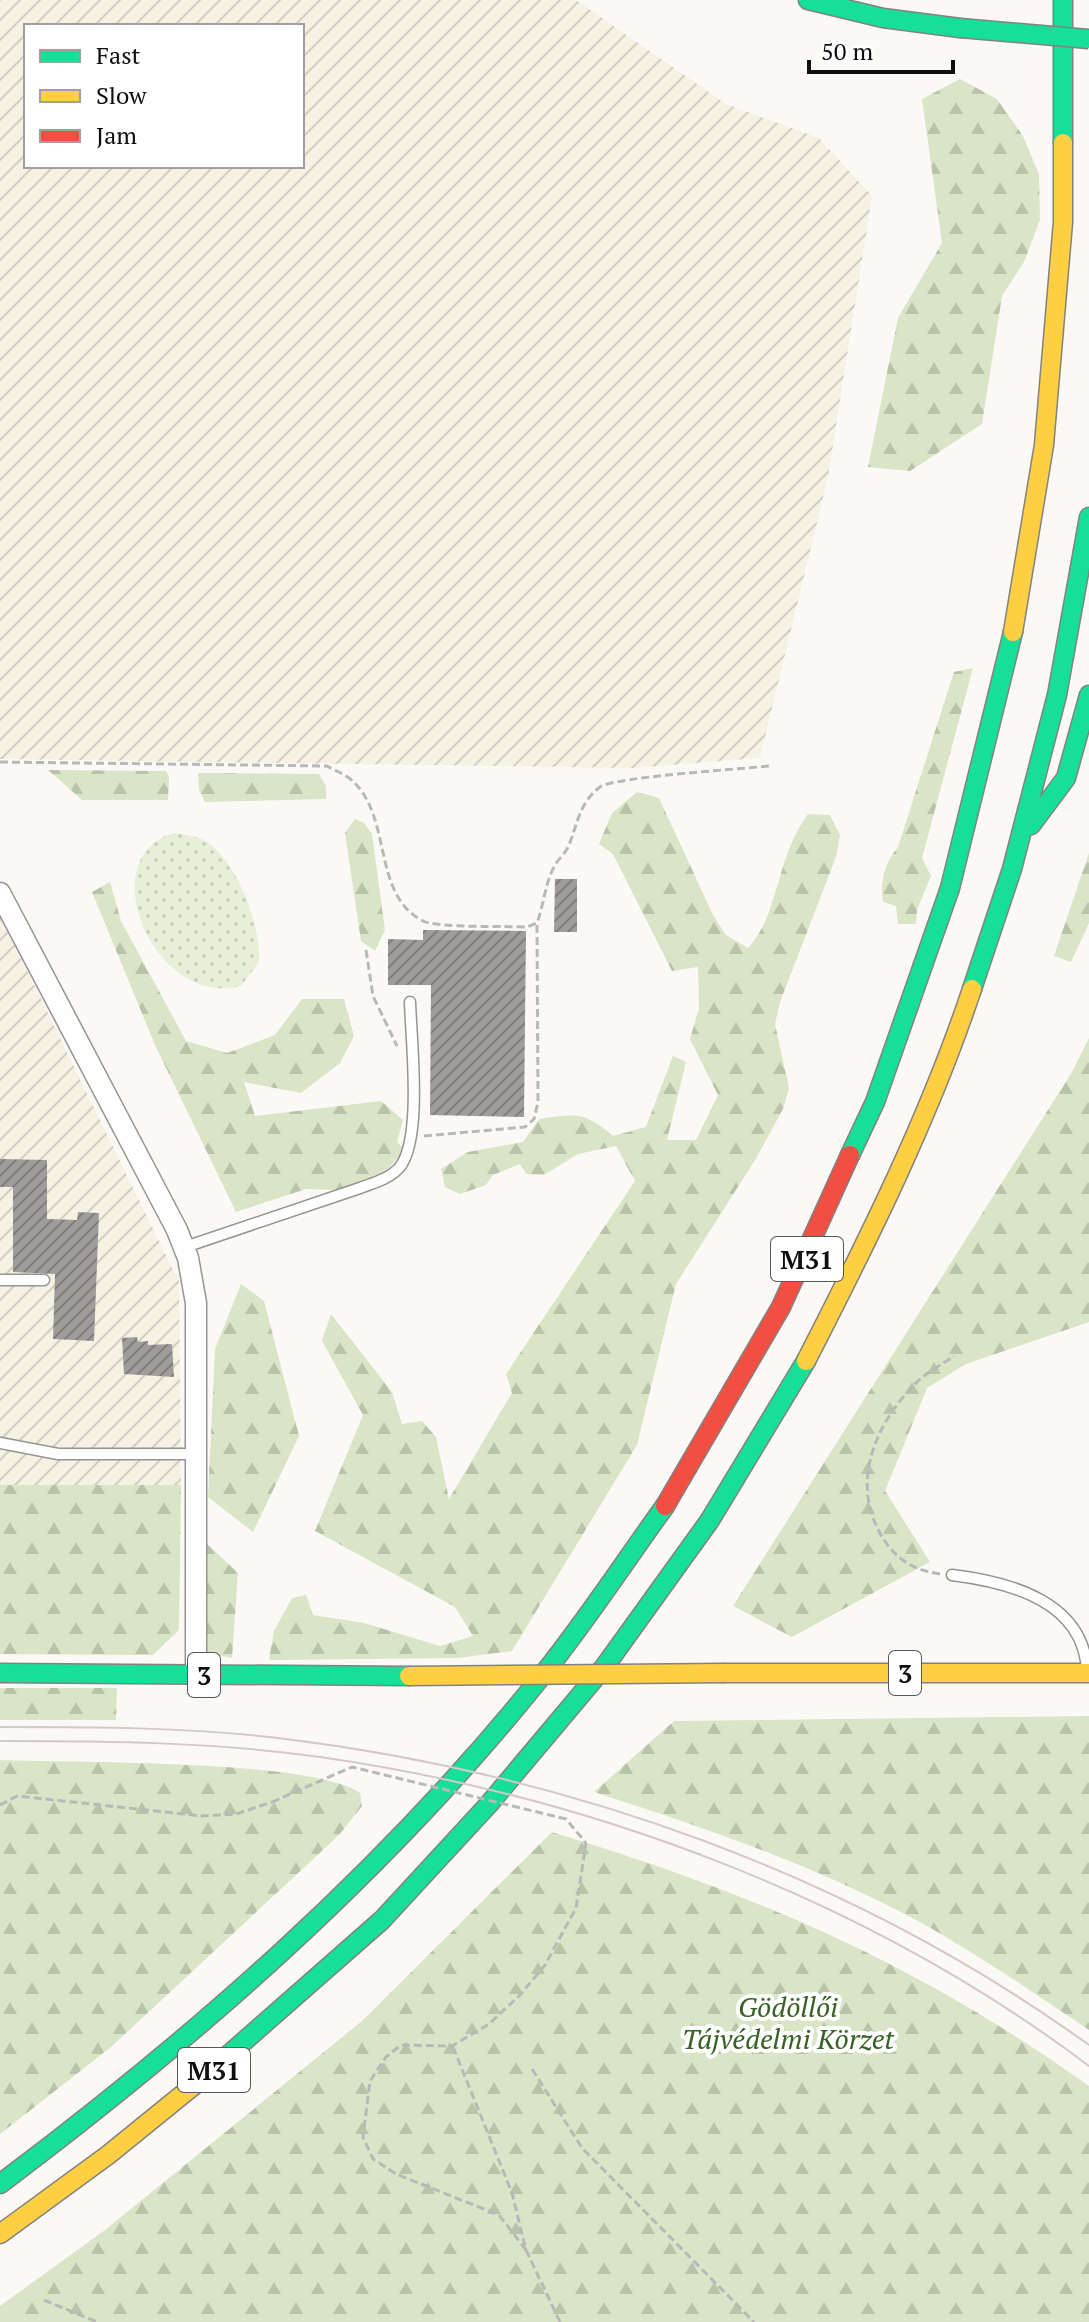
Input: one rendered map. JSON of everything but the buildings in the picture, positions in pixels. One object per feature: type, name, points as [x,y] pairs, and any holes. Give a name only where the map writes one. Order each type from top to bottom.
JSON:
[{"type":"main road","points":[[808,0],[883,18],[1089,39]]},
{"type":"main road","name":"M31","points":[[0,2184],[198,2030],[343,1896],[484,1746],[543,1675],[678,1486],[730,1404],[804,1266],[890,1078],[922,996],[976,825],[1019,649],[1056,418],[1061,356],[1070,182],[1063,0]]},
{"type":"main road","name":"M31","points":[[0,2234],[48,2201],[215,2070],[384,1918],[533,1756],[683,1562],[847,1288],[903,1170],[968,1012],[1023,835],[1066,647],[1089,517]]},
{"type":"main road","points":[[1023,835],[1066,778],[1089,695]]},
{"type":"main road","name":"3","points":[[0,1673],[409,1676],[1088,1673]]},
{"type":"street","points":[[0,893],[185,1247],[196,1303],[196,1675]]},
{"type":"lane","points":[[185,1247],[360,1188],[395,1172],[406,1157],[411,1137],[410,1002]]},
{"type":"lane","points":[[0,1280],[44,1280]]},
{"type":"lane","points":[[0,1443],[58,1454],[198,1454]]},
{"type":"lane","points":[[952,1575],[992,1580],[1019,1589],[1064,1616],[1083,1643],[1088,1673]]},
{"type":"path","points":[[0,762],[327,766],[350,779],[364,799],[386,854],[390,883],[407,908],[425,923],[527,927],[537,923]]},
{"type":"path","points":[[416,1136],[525,1127],[534,1119],[538,1102],[537,923],[543,893],[556,863],[566,853],[579,813],[588,797],[602,785],[619,779],[673,777],[769,766]]},
{"type":"path","points":[[366,950],[373,996],[390,1037],[411,1065]]},
{"type":"path","points":[[952,1575],[918,1571],[891,1552],[871,1517],[864,1481],[877,1436],[914,1384],[954,1356]]},
{"type":"path","points":[[0,1805],[17,1796],[202,1816],[236,1814],[352,1767],[566,1819],[586,1843],[576,1908],[545,1965],[489,2024],[452,2046],[401,2045],[386,2057],[370,2081],[363,2137],[373,2159],[396,2174],[499,2215],[526,2250]]},
{"type":"path","points":[[452,2046],[512,2193],[526,2250],[560,2322]]},
{"type":"path","points":[[532,2069],[582,2148],[754,2322]]},
{"type":"path","points":[[44,2300],[97,2322]]},
{"type":"shaded area","points":[[0,0],[576,0],[726,104],[819,138],[872,196],[828,477],[760,758],[633,768],[0,759]]},
{"type":"shaded area","points":[[0,915],[179,1282],[181,1485],[0,1485]]},
{"type":"green space","points":[[960,79],[997,99],[1023,136],[1039,174],[1040,220],[1024,262],[1002,296],[982,424],[910,471],[868,467],[898,318],[942,243],[922,99]]},
{"type":"green space","points":[[973,668],[922,858],[931,876],[917,910],[916,924],[898,924],[896,906],[883,902],[884,873],[898,847],[954,672]]},
{"type":"green space","points":[[48,770],[166,771],[169,777],[168,800],[82,800]]},
{"type":"green space","points":[[198,773],[319,774],[326,786],[326,799],[205,802],[199,790]]},
{"type":"green space","points":[[637,792],[659,798],[713,915],[726,935],[748,948],[766,919],[789,848],[808,814],[830,815],[840,835],[836,857],[780,1002],[775,1024],[789,1088],[783,1109],[757,1157],[676,1284],[637,1445],[512,1651],[457,1658],[269,1660],[274,1631],[292,1598],[306,1595],[313,1615],[364,1623],[440,1646],[473,1636],[455,1607],[315,1531],[363,1415],[322,1341],[331,1314],[392,1392],[402,1424],[422,1421],[436,1437],[449,1499],[512,1393],[506,1374],[635,1181],[616,1146],[578,1154],[544,1175],[526,1174],[520,1164],[493,1175],[486,1185],[460,1194],[445,1187],[441,1169],[468,1152],[523,1142],[539,1119],[579,1116],[594,1122],[613,1136],[646,1127],[673,1056],[686,1062],[667,1140],[696,1140],[718,1095],[690,1039],[699,1008],[698,967],[672,971],[613,854],[599,844],[612,813]]},
{"type":"green space","points":[[355,819],[364,823],[372,834],[385,930],[375,951],[361,941],[345,833]]},
{"type":"green space","points":[[174,833],[210,844],[221,854],[239,882],[252,915],[259,948],[259,962],[241,986],[210,987],[182,975],[159,954],[143,927],[135,898],[137,870],[149,847]]},
{"type":"green space","points":[[1089,853],[1089,923],[1071,962],[1054,956]]},
{"type":"green space","points":[[110,882],[121,921],[186,1041],[227,1053],[275,1035],[302,999],[344,999],[354,1036],[340,1063],[301,1093],[244,1082],[255,1116],[381,1101],[403,1120],[397,1142],[405,1150],[382,1175],[339,1190],[306,1189],[236,1212],[155,1045],[92,892]]},
{"type":"green space","points":[[1089,1038],[1089,1322],[966,1364],[927,1388],[885,1491],[930,1562],[792,1637],[733,1606],[1072,1072]]},
{"type":"green space","points":[[241,1284],[264,1301],[299,1436],[253,1532],[208,1497],[215,1349]]},
{"type":"green space","points":[[0,1485],[181,1485],[179,1630],[153,1655],[0,1654]]},
{"type":"green space","points":[[206,1543],[238,1573],[232,1658],[204,1652]]},
{"type":"green space","points":[[0,1688],[117,1688],[116,1720],[0,1720]]},
{"type":"green space","points":[[1089,1716],[1089,2030],[964,1948],[881,1902],[760,1850],[594,1792],[674,1721]]},
{"type":"green space","points":[[0,1760],[188,1765],[293,1774],[334,1782],[360,1793],[362,1806],[339,1835],[111,2047],[0,2134]]},
{"type":"green space","name":"Gödöllői Tájvédelmi Körzet","points":[[552,1832],[697,1880],[831,1936],[896,1967],[960,2003],[1089,2086],[1089,2322],[0,2322],[0,2306],[105,2230],[362,2021]]},
{"type":"tram line","points":[[0,1727],[174,1730],[278,1738],[386,1754],[493,1777],[599,1805],[703,1840],[804,1882],[903,1930],[998,1984],[1089,2045]]},
{"type":"tram line","points":[[0,1741],[200,1745],[320,1757],[422,1775],[524,1798],[625,1828],[724,1864],[821,1906],[914,1953],[1004,2007],[1089,2066]]},
{"type":"traffic: fast","points":[[808,0],[883,18],[960,28]]},
{"type":"traffic: fast","points":[[1063,0],[1063,143]]},
{"type":"traffic: fast","points":[[960,28],[1089,39]]},
{"type":"traffic: fast","points":[[972,989],[1012,869],[1057,695],[1089,517]]},
{"type":"traffic: fast","points":[[850,1155],[875,1102],[950,888],[1013,632]]},
{"type":"traffic: fast","points":[[1031,825],[1066,778],[1089,695]]},
{"type":"traffic: fast","points":[[193,2086],[382,1920],[489,1804],[605,1666],[710,1520],[806,1361]]},
{"type":"traffic: fast","points":[[0,2184],[216,2011],[284,1950],[415,1821],[478,1753],[554,1661],[665,1506]]},
{"type":"traffic: fast","points":[[0,1673],[409,1676]]},
{"type":"traffic: slow","points":[[1013,632],[1044,445],[1063,222],[1063,143]]},
{"type":"traffic: slow","points":[[806,1361],[917,1131],[972,989]]},
{"type":"traffic: slow","points":[[724,1673],[1089,1673]]},
{"type":"traffic: slow","points":[[409,1676],[724,1673]]},
{"type":"traffic: slow","points":[[0,2234],[108,2155],[193,2086]]},
{"type":"traffic: jam","points":[[665,1506],[781,1307],[850,1155]]}]
